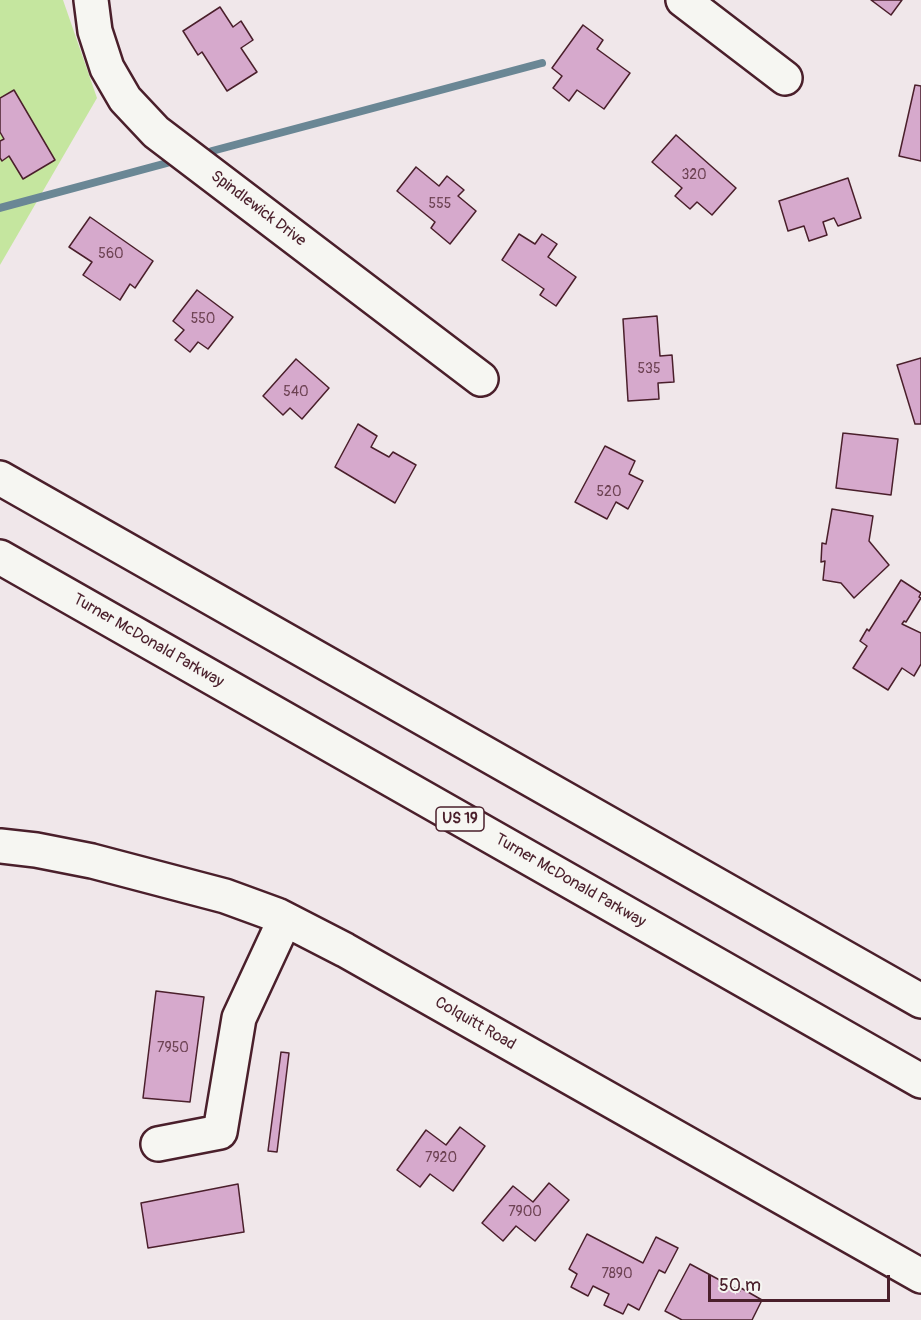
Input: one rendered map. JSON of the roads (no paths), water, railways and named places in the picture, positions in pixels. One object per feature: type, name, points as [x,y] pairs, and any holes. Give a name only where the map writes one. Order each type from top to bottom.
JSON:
[{"type":"main road","name":"Spindlewick Drive","points":[[91,0],[95,31],[107,68],[125,99],[156,132],[481,379]]},
{"type":"main road","points":[[683,0],[785,78]]},
{"type":"main road","points":[[0,478],[921,1000]]},
{"type":"main road","name":"Turner McDonald Parkway","points":[[0,557],[921,1081]]},
{"type":"main road","name":"Colquitt Road","points":[[0,846],[92,861],[214,893],[285,920],[356,956],[921,1276]]},
{"type":"main road","points":[[158,1144],[220,1132],[239,1018],[285,920]]},
{"type":"waterway","points":[[212,151],[542,63]]},
{"type":"waterway","points":[[0,208],[167,163]]}]
